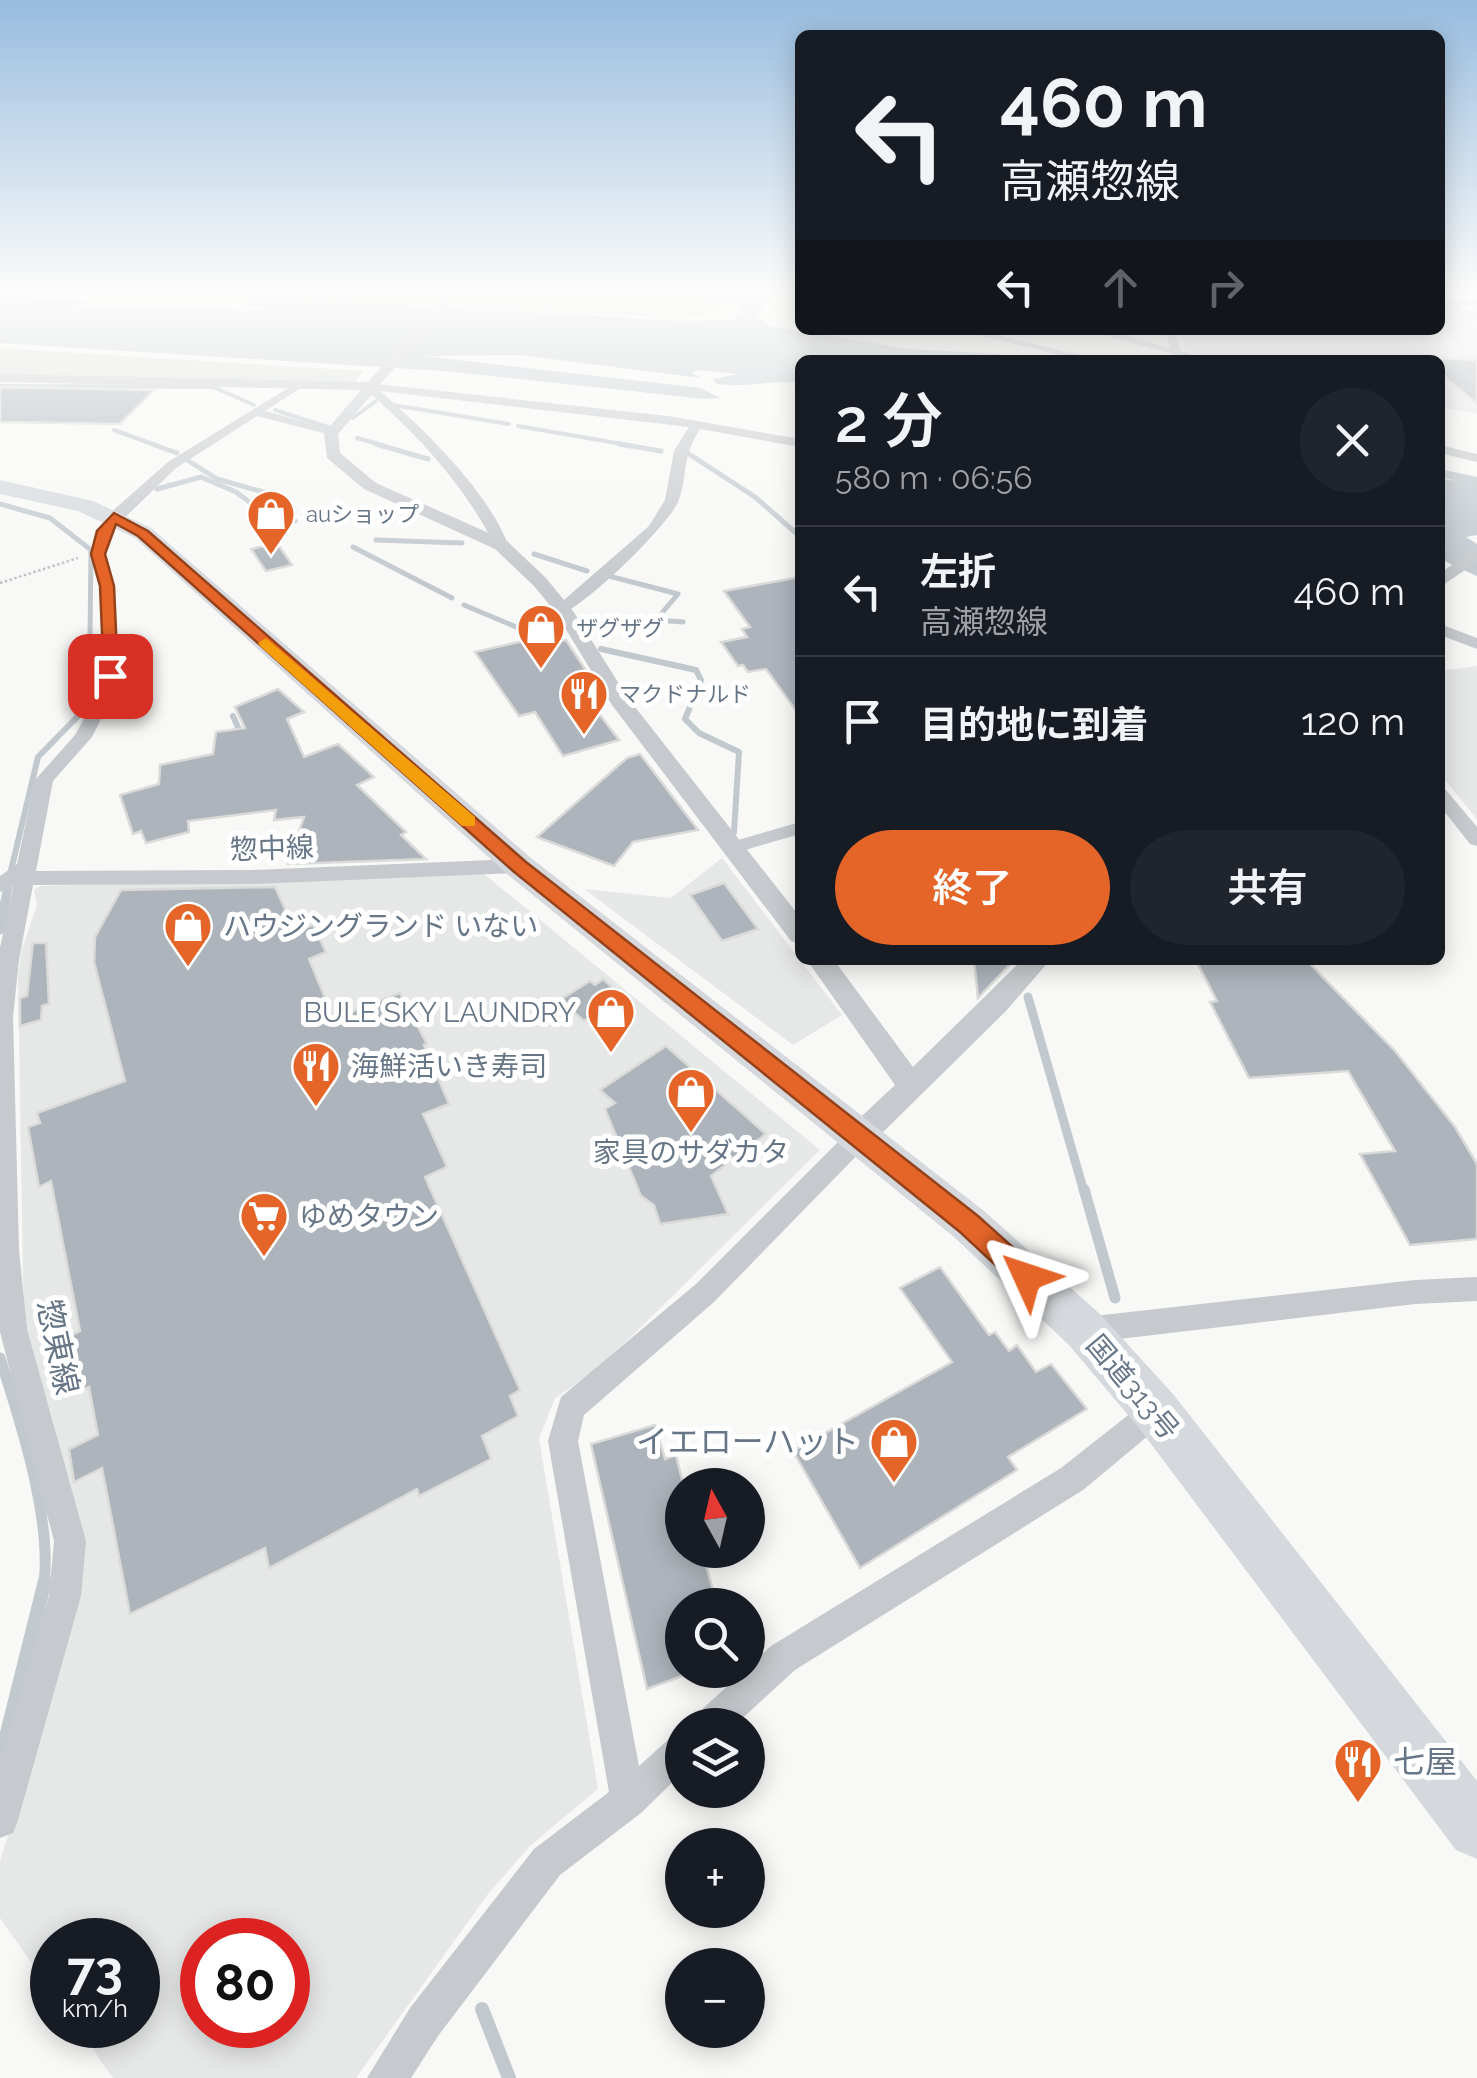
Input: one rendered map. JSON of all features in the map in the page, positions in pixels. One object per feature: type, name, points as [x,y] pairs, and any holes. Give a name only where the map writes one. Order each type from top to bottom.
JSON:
[{"type":"highway","name":"国道313号","points":[[0,487],[53,496],[114,517],[143,534],[520,866],[969,1224],[1085,1330],[1156,1411],[1477,1828]]},
{"type":"street","points":[[98,554],[104,531],[114,517],[172,466],[289,390]]},
{"type":"street","points":[[365,390],[330,433],[332,455],[370,486],[501,544],[562,608],[620,701],[795,929]]},
{"type":"street","points":[[373,390],[420,431],[494,525],[501,544]]},
{"type":"street","points":[[402,390],[697,425],[795,442]]},
{"type":"street","points":[[256,412],[330,433]]},
{"type":"street","points":[[562,608],[654,529],[672,500],[680,451],[697,425]]},
{"type":"street","points":[[1445,450],[1477,458]]},
{"type":"street","points":[[1445,578],[1477,553]]},
{"type":"street","name":"惣東線","points":[[0,1820],[65,1596],[70,1542],[13,1328],[6,1250],[2,1017],[18,876],[44,780],[83,737],[104,697],[110,676],[107,586],[98,554]]},
{"type":"street","points":[[1445,632],[1477,644]]},
{"type":"street","points":[[1445,800],[1477,840]]},
{"type":"street","points":[[731,848],[795,829]]},
{"type":"street","name":"惣中線","points":[[18,876],[252,876],[520,866]]},
{"type":"street","points":[[824,965],[911,1086]]},
{"type":"street","points":[[628,1800],[562,1441],[571,1407],[705,1294],[1032,965]]},
{"type":"street","points":[[1085,1330],[1415,1292],[1477,1289]]},
{"type":"street","points":[[729,1708],[783,1658],[1072,1479],[1156,1411]]},
{"type":"street","points":[[387,2078],[424,2022],[548,1862],[665,1766]]},
{"type":"path","points":[[0,583],[47,565],[98,554]]},
{"type":"shaded area","points":[[621,390],[705,390],[720,398]]},
{"type":"shaded area","points":[[1445,390],[1477,390],[1477,414],[1445,408]]},
{"type":"shaded area","points":[[1445,470],[1477,477],[1477,535],[1466,537],[1477,544],[1477,576],[1445,561],[1445,479],[1455,481],[1445,478]]},
{"type":"shaded area","points":[[1477,666],[1477,819],[1445,780],[1445,670]]},
{"type":"shaded area","points":[[722,858],[795,954],[795,965],[804,965],[842,1015],[793,1045],[584,889],[671,898]]},
{"type":"shaded area","points":[[483,873],[820,1150],[633,1335],[587,1377],[555,1398],[539,1439],[598,1789],[531,1845],[488,1894],[356,2078],[113,2078],[92,2048],[160,2048],[160,1918],[30,1918],[30,1961],[0,1918],[0,1861],[49,1706],[69,1488],[52,1416],[24,1337],[18,976],[21,952],[37,905],[34,890],[40,886]]},
{"type":"building","points":[[0,390],[154,390],[120,424],[0,422]]},
{"type":"building","points":[[1460,390],[1477,390],[1477,404]]},
{"type":"building","points":[[277,543],[292,565],[266,571],[251,549]]},
{"type":"building","points":[[795,578],[795,709],[766,669],[748,672],[743,665],[738,666],[721,642],[747,637],[742,629],[750,627],[724,591]]},
{"type":"building","points":[[541,637],[546,642],[566,640],[602,695],[588,699],[619,740],[563,756],[535,712],[519,716],[475,652]]},
{"type":"building","points":[[278,689],[304,712],[287,719],[304,757],[338,744],[374,777],[357,785],[406,832],[401,835],[426,859],[288,864],[304,817],[274,820],[276,810],[188,821],[189,832],[146,843],[141,831],[133,834],[120,795],[159,784],[160,765],[213,754],[216,732],[245,728],[235,707]]},
{"type":"building","points":[[640,754],[698,830],[633,842],[614,866],[537,837],[627,758]]},
{"type":"building","points":[[724,883],[758,929],[722,941],[690,895]]},
{"type":"building","name":"ゆめタウン","points":[[275,887],[295,931],[313,925],[326,952],[309,959],[332,1015],[339,1012],[341,1016],[400,993],[427,1044],[424,1045],[449,1104],[423,1114],[447,1167],[425,1177],[520,1390],[510,1396],[518,1416],[482,1436],[491,1459],[419,1496],[417,1489],[269,1568],[265,1548],[130,1614],[102,1468],[74,1482],[69,1449],[98,1435],[89,1387],[65,1397],[55,1342],[80,1331],[51,1181],[39,1187],[28,1127],[40,1123],[37,1113],[125,1081],[94,962],[95,937],[121,890]]},
{"type":"building","points":[[33,943],[46,943],[49,1004],[42,1006],[41,1020],[20,1026],[20,998],[27,996]]},
{"type":"building","points":[[975,965],[1009,965],[978,998]]},
{"type":"building","points":[[1199,965],[1311,965],[1395,1051],[1455,1127],[1477,1164],[1477,1239],[1410,1245],[1360,1154],[1395,1151],[1348,1071],[1249,1078],[1210,1002],[1217,1001]]},
{"type":"building","points":[[603,979],[626,1000],[603,1016],[598,1011],[584,1021],[560,1000],[590,981],[595,985]]},
{"type":"building","points":[[666,1046],[766,1134],[711,1176],[728,1214],[660,1224],[654,1205],[641,1196],[605,1109],[615,1103],[600,1090]]},
{"type":"building","points":[[940,1267],[989,1335],[995,1332],[1009,1351],[1017,1345],[1036,1372],[1051,1364],[1087,1409],[1008,1457],[1017,1470],[860,1568],[793,1451],[952,1362],[900,1288]]},
{"type":"building","points":[[655,1425],[665,1459],[676,1455],[679,1468],[665,1468],[665,1568],[707,1568],[712,1588],[665,1588],[665,1682],[647,1689],[591,1444]]},
{"type":"waterway","points":[[220,390],[254,405]]},
{"type":"waterway","points":[[353,418],[376,401]]},
{"type":"waterway","points":[[393,405],[509,424]]},
{"type":"waterway","points":[[275,410],[331,428]]},
{"type":"waterway","points":[[518,426],[634,446]]},
{"type":"waterway","points":[[114,430],[158,446]]},
{"type":"waterway","points":[[357,438],[385,446]]},
{"type":"waterway","points":[[152,444],[177,453]]},
{"type":"waterway","points":[[376,444],[428,459]]},
{"type":"waterway","points":[[619,444],[661,451]]},
{"type":"waterway","points":[[689,454],[755,497],[795,532]]},
{"type":"waterway","points":[[187,460],[217,479],[263,492]]},
{"type":"waterway","points":[[157,489],[201,477],[236,492],[255,506],[295,521]]},
{"type":"waterway","points":[[0,504],[50,518],[91,550],[90,636]]},
{"type":"waterway","points":[[376,540],[462,543]]},
{"type":"waterway","points":[[353,547],[452,598]]},
{"type":"waterway","points":[[534,554],[587,571]]},
{"type":"waterway","points":[[605,575],[678,594],[656,620],[683,622]]},
{"type":"waterway","points":[[464,605],[528,632]]},
{"type":"waterway","points":[[8,883],[38,757],[82,712],[95,684],[96,660],[90,636]]},
{"type":"waterway","points":[[601,649],[696,670],[701,680],[685,719],[699,733],[739,752],[734,832]]},
{"type":"waterway","points":[[233,716],[242,736]]},
{"type":"waterway","points":[[0,930],[9,880]]},
{"type":"waterway","points":[[1028,997],[1084,1192]]},
{"type":"waterway","points":[[1084,1189],[1115,1298]]},
{"type":"waterway","points":[[0,1358],[39,1500],[44,1583]]},
{"type":"waterway","points":[[0,1761],[45,1581]]},
{"type":"waterway","points":[[482,2009],[509,2078]]},
{"type":"slow traffic","points":[[266,643],[469,822]]},
{"type":"place","name":"auショップ","points":[[271,556]]},
{"type":"place","name":"ザグザグ","points":[[541,670]]},
{"type":"place","name":"マクドナルド","points":[[584,736]]},
{"type":"place","name":"ハウジングランド いない","points":[[188,968]]},
{"type":"place","name":"BULE SKY LAUNDRY","points":[[611,1054]]},
{"type":"place","name":"海鮮活いき寿司","points":[[316,1108]]},
{"type":"place","name":"家具のサダカタ","points":[[691,1134]]},
{"type":"place","name":"ゆめタウン","points":[[264,1258]]},
{"type":"place","name":"イエローハット","points":[[894,1484]]},
{"type":"place","name":"七屋","points":[[1358,1804]]},
{"type":"route","points":[[110,676],[107,586],[98,554],[104,531],[114,517],[143,534],[520,866],[969,1224],[1027,1277]]}]
